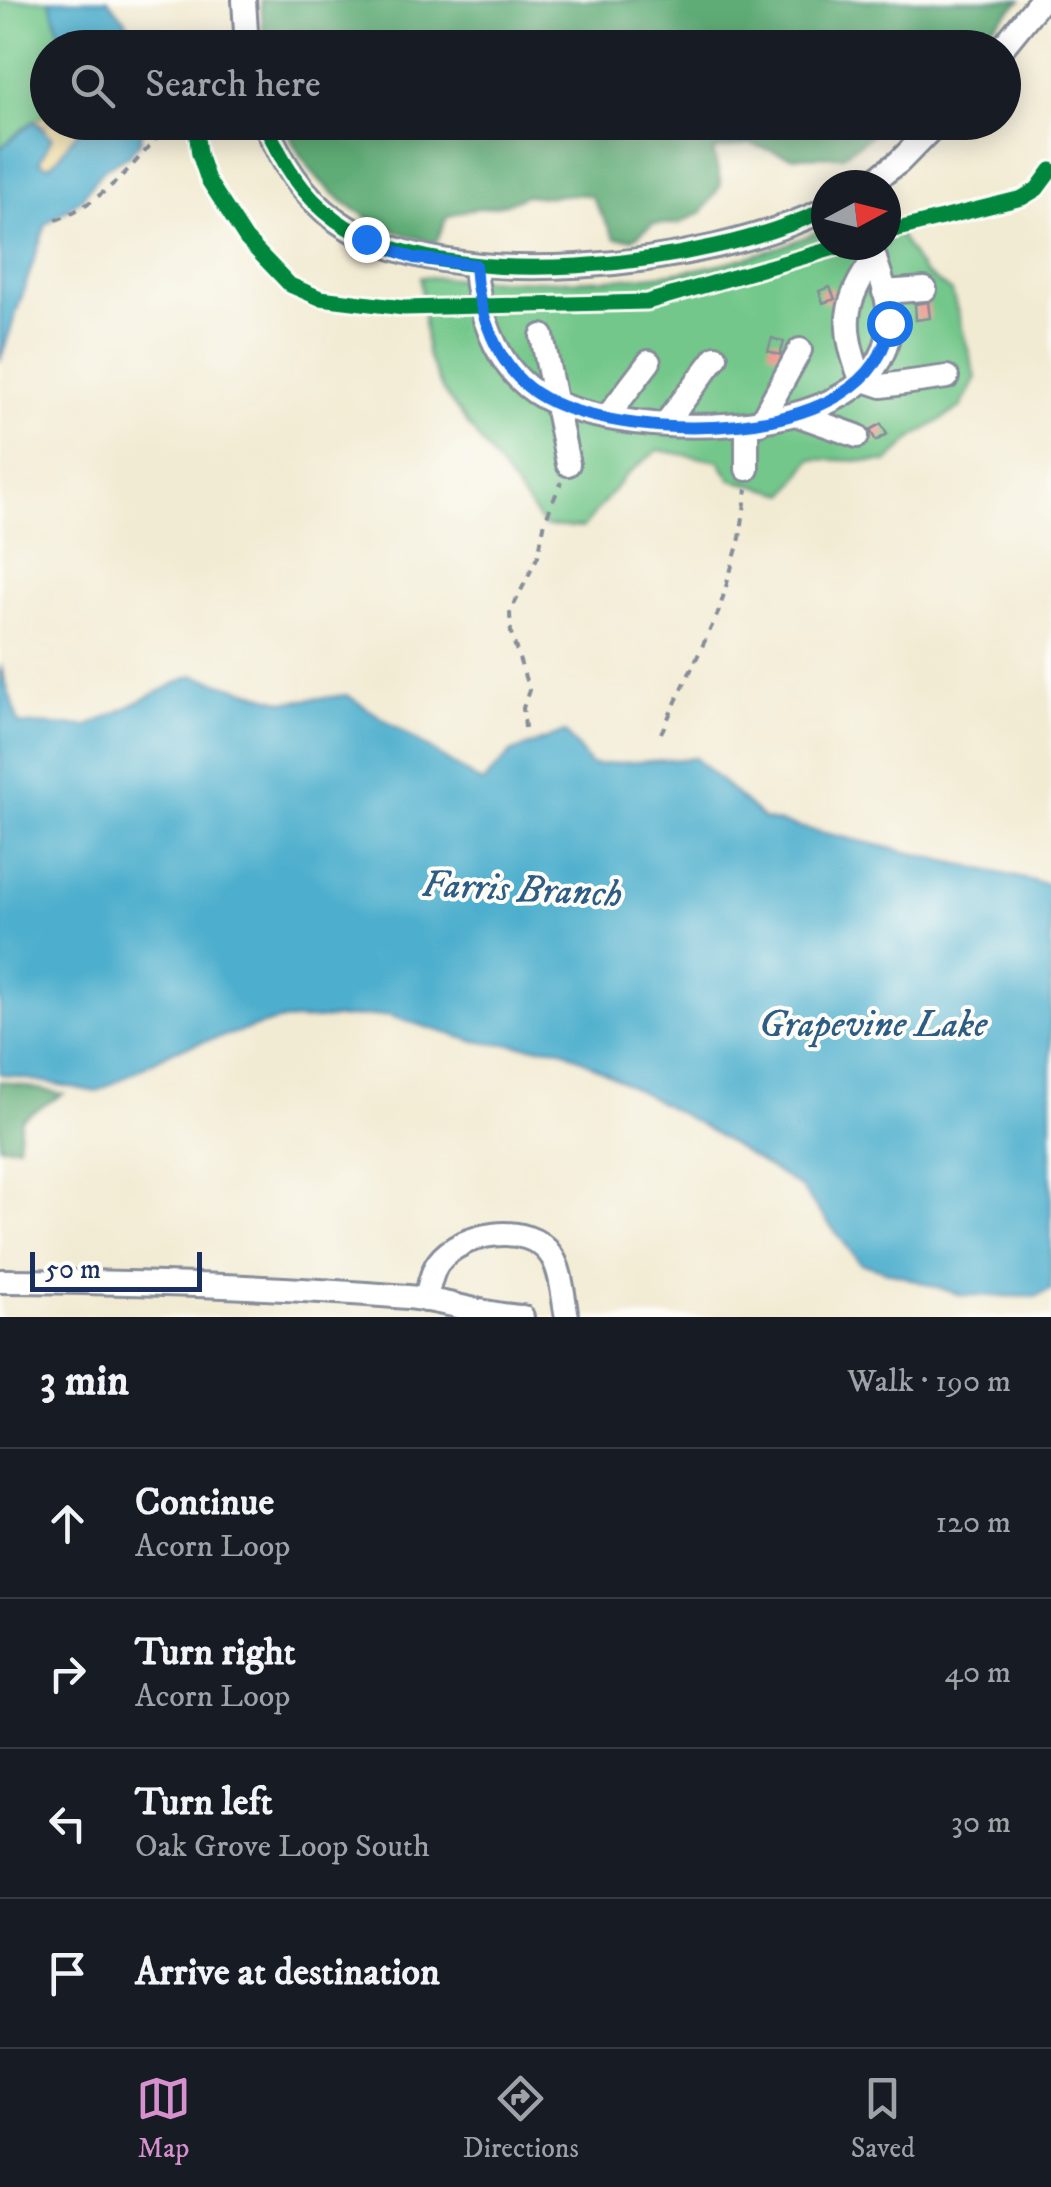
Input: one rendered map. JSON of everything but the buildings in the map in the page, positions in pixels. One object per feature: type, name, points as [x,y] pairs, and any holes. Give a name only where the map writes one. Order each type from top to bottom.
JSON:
[{"type":"street","points":[[244,0],[246,30]]},
{"type":"street","points":[[1017,30],[1041,0]]},
{"type":"street","points":[[274,140],[302,191],[335,220],[366,239],[414,258],[475,265],[592,264],[695,249],[811,214]]},
{"type":"street","points":[[889,170],[921,140]]},
{"type":"street","points":[[868,260],[849,298],[848,336],[862,378],[882,386],[946,377]]},
{"type":"street","points":[[475,265],[486,319],[504,360],[528,386],[552,401],[607,417],[666,423],[754,423],[798,415],[862,378],[878,362],[887,342],[884,292],[874,260]]},
{"type":"street","points":[[884,292],[924,289]]},
{"type":"street","points":[[542,336],[552,401],[568,464]]},
{"type":"street","points":[[747,469],[754,423],[800,350]]},
{"type":"street","points":[[666,423],[716,357]]},
{"type":"street","points":[[607,417],[649,362]]},
{"type":"street","points":[[798,415],[857,436]]},
{"type":"street","points":[[425,1300],[437,1264],[460,1242],[512,1235],[540,1243],[554,1258],[567,1317]]},
{"type":"street","points":[[0,1281],[218,1283],[425,1300],[490,1316],[522,1317]]},
{"type":"path","points":[[56,220],[80,210],[116,182],[144,158],[158,140]]},
{"type":"path","points":[[525,728],[523,708],[529,690],[511,633],[510,614],[538,556],[546,521],[568,464]]},
{"type":"path","points":[[661,733],[719,610],[740,538],[747,469]]},
{"type":"green space","points":[[0,0],[50,0],[59,30],[30,30],[30,124],[0,149]]},
{"type":"green space","points":[[261,0],[1021,0],[988,30],[263,30]]},
{"type":"green space","points":[[292,140],[864,140],[842,156],[792,157],[750,144],[713,150],[721,185],[702,212],[678,224],[653,224],[633,239],[615,238],[591,196],[574,194],[525,195],[447,217],[436,243],[365,216],[326,186]]},
{"type":"green space","points":[[811,234],[811,260],[901,260],[901,238],[923,272],[952,292],[976,378],[961,407],[914,437],[887,462],[811,459],[787,494],[731,480],[719,461],[658,450],[626,475],[583,528],[544,526],[443,391],[427,354],[420,277],[524,281],[626,278],[727,263]]},
{"type":"green space","points":[[0,1081],[63,1094],[21,1119],[18,1146],[0,1146]]},
{"type":"sand","points":[[46,140],[71,140],[49,166],[39,163]]},
{"type":"water","points":[[50,0],[108,0],[127,22],[129,30],[59,30]]},
{"type":"water","points":[[30,124],[30,140],[51,140],[39,162],[49,166],[71,140],[140,140],[130,154],[104,169],[81,199],[46,224],[0,361],[0,149]]},
{"type":"water","name":"Grapevine Lake","points":[[0,665],[19,724],[88,726],[193,675],[285,702],[347,695],[482,783],[512,752],[565,732],[591,765],[695,758],[764,819],[1051,885],[1051,1290],[1035,1297],[961,1295],[860,1263],[800,1187],[699,1124],[562,1049],[473,1041],[387,1015],[277,1021],[175,1050],[97,1092],[0,1074]]},
{"type":"cycle path","points":[[197,140],[208,180],[246,239],[290,285],[320,298],[404,308],[647,302],[811,255]]},
{"type":"cycle path","points":[[273,140],[294,176],[336,220],[384,245],[442,260],[508,267],[649,259],[716,246],[811,215]]},
{"type":"cycle path","points":[[901,228],[1022,198],[1037,189],[1051,170]]},
{"type":"route","points":[[366,239],[414,258],[475,265],[476,285],[486,319],[504,360],[520,380],[536,393],[583,413],[632,422],[732,426],[798,415],[854,386],[878,362],[887,342],[889,323]]},
{"type":"water label","name":"Farris Branch","points":[[522,890]]}]
